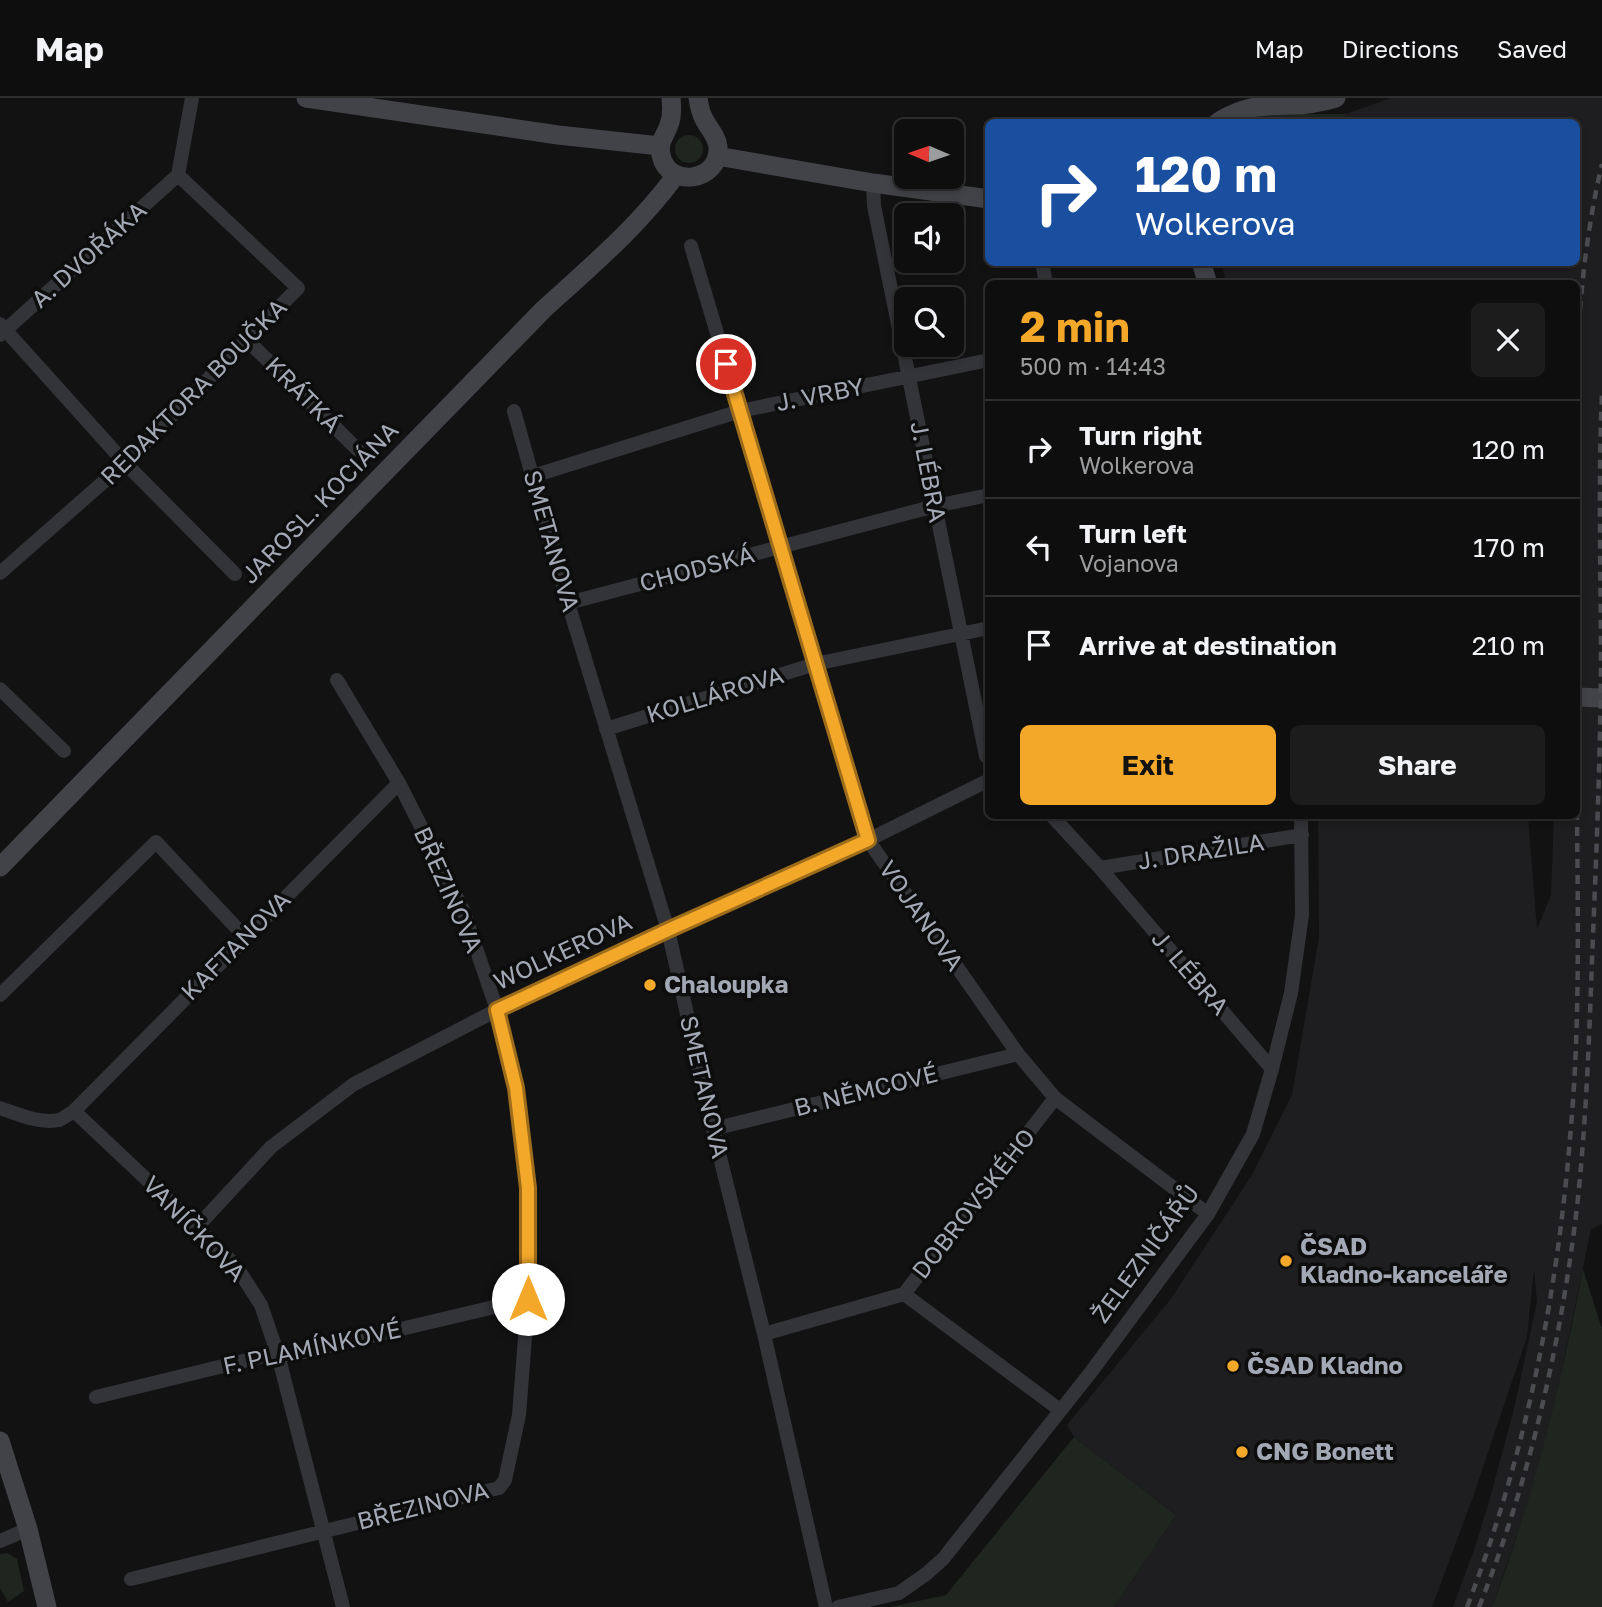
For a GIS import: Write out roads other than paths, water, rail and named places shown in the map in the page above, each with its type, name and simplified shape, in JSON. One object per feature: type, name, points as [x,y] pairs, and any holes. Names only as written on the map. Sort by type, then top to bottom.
[{"type":"street","points":[[178,175],[192,98]]},
{"type":"street","points":[[306,98],[558,135],[660,146]]},
{"type":"street","points":[[671,98],[670,122],[660,146],[663,163],[676,175],[693,178],[704,174],[717,156],[717,140],[704,119],[698,98]]},
{"type":"street","points":[[1223,119],[1239,110],[1265,105],[1315,103],[1336,98]]},
{"type":"street","points":[[717,156],[873,183],[985,198]]},
{"type":"street","name":"A. DVOŘÁKA","points":[[2,330],[178,175]]},
{"type":"street","name":"REDAKTORA BOUČKA","points":[[0,573],[125,463],[298,288],[178,175]]},
{"type":"street","name":"JAROSL. KOCIÁNA","points":[[0,867],[543,310],[611,248],[655,202],[676,175]]},
{"type":"street","name":"J. LÉBRA","points":[[873,183],[874,206],[985,751]]},
{"type":"street","name":"VOJANOVA","points":[[691,246],[868,840],[1018,1054],[1055,1098],[1208,1214]]},
{"type":"street","points":[[2,330],[125,463],[235,574]]},
{"type":"street","name":"KRÁTKÁ","points":[[247,341],[358,450]]},
{"type":"street","name":"J. VRBY","points":[[533,476],[740,411],[985,361]]},
{"type":"street","name":"SMETANOVA","points":[[514,411],[568,603],[668,930],[826,1607]]},
{"type":"street","name":"CHODSKÁ","points":[[568,603],[935,506],[985,496]]},
{"type":"street","name":"KOLLÁROVA","points":[[606,729],[815,664],[985,629]]},
{"type":"street","name":"BŘEZINOVA","points":[[131,1579],[499,1488],[505,1480],[519,1415],[528,1299],[528,1188],[516,1088],[497,1010],[463,910],[399,783],[337,680]]},
{"type":"street","points":[[0,689],[64,751]]},
{"type":"street","points":[[1580,697],[1602,698]]},
{"type":"street","name":"WOLKEROVA","points":[[197,1227],[271,1147],[354,1084],[497,1010],[868,840],[985,782]]},
{"type":"street","name":"KAFTANOVA","points":[[74,1111],[399,783]]},
{"type":"street","name":"J. LÉBRA","points":[[1055,819],[1272,1069]]},
{"type":"street","name":"ŽELEZNIČÁŘŮ","points":[[838,1607],[899,1592],[943,1559],[1091,1372],[1208,1214],[1253,1134],[1291,993],[1302,915],[1301,819]]},
{"type":"street","name":"J. DRAŽILA","points":[[1100,868],[1303,835]]},
{"type":"street","points":[[0,995],[156,842],[245,937]]},
{"type":"street","name":"B. NĚMCOVÉ","points":[[713,1129],[1018,1054]]},
{"type":"street","name":"DOBROVSKÉHO","points":[[764,1335],[904,1294],[1055,1098]]},
{"type":"street","points":[[0,1108],[17,1115],[47,1121],[60,1119],[74,1111]]},
{"type":"street","name":"VANÍČKOVA","points":[[74,1111],[236,1266],[261,1305],[278,1355],[342,1607]]},
{"type":"street","points":[[904,1294],[1060,1410]]},
{"type":"street","name":"F. PLAMÍNKOVÉ","points":[[96,1397],[264,1356],[291,1355],[528,1299]]},
{"type":"street","points":[[0,1441],[28,1529],[47,1607]]},
{"type":"street","points":[[0,1541],[28,1529]]},
{"type":"railway","points":[[1580,309],[1592,212],[1602,164]]},
{"type":"railway","points":[[1479,1607],[1514,1510],[1541,1410],[1562,1309],[1577,1207],[1587,1084],[1599,779],[1602,393]]},
{"type":"railway","points":[[1467,1607],[1488,1550],[1522,1435],[1557,1258],[1570,1138],[1575,1058],[1578,977],[1577,819]]},
{"type":"place","name":"Chaloupka","points":[[650,985]]},
{"type":"place","name":"ČSAD Kladno-kanceláře","points":[[1286,1261]]},
{"type":"place","name":"ČSAD Kladno","points":[[1233,1366]]},
{"type":"place","name":"CNG Bonett","points":[[1242,1452]]}]
